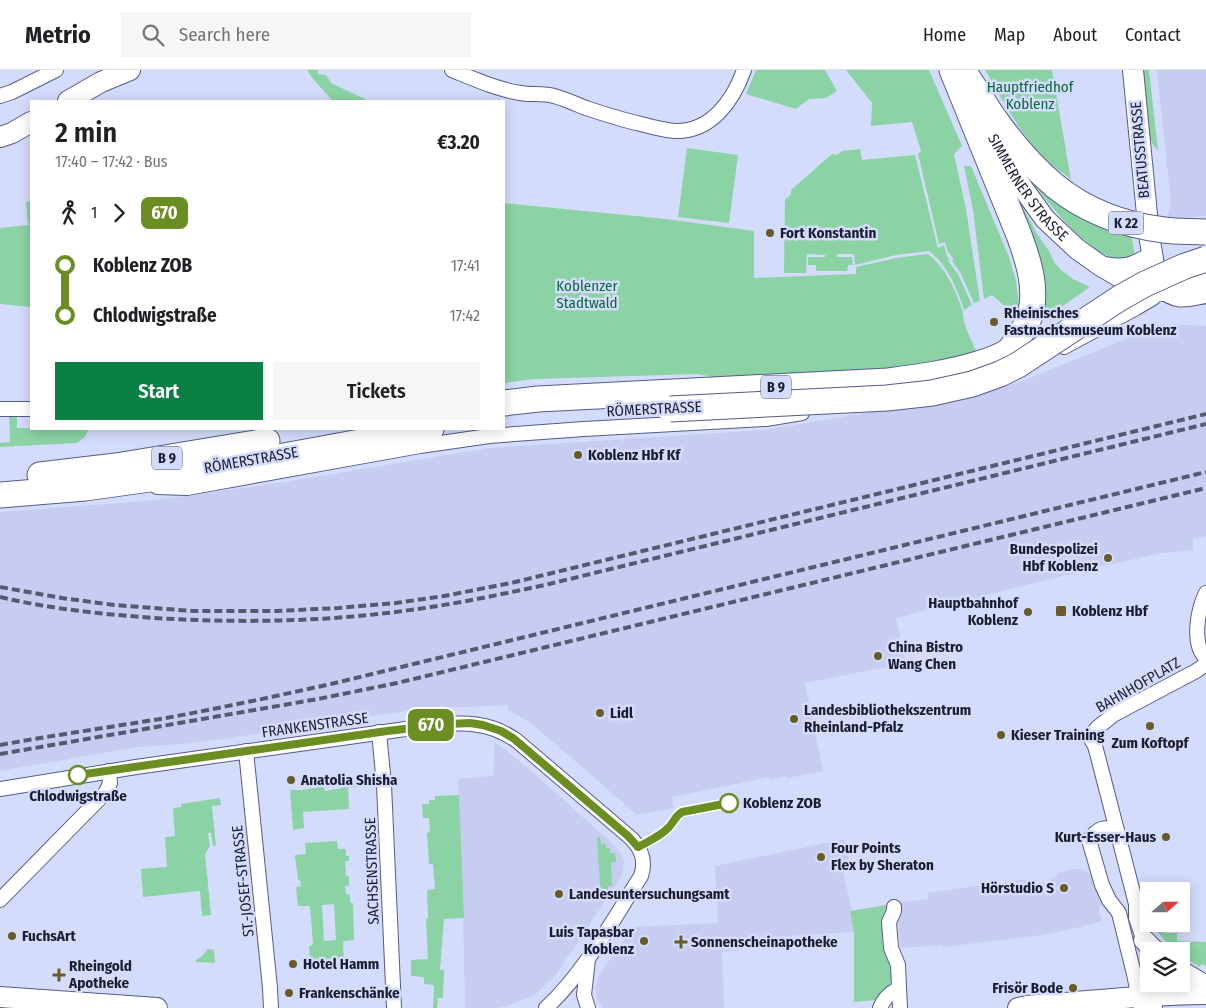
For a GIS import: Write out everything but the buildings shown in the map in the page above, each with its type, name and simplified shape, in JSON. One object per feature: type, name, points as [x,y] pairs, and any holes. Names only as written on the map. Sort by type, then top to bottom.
[{"type":"highway","points":[[953,70],[1019,235],[1031,272],[1033,298],[1028,322],[1009,351]]},
{"type":"highway","name":"K 22","points":[[964,70],[1002,129],[1027,160],[1063,193],[1093,210],[1120,222],[1164,230],[1206,232]]},
{"type":"highway","name":"B 9","points":[[505,420],[538,408],[888,381],[968,367],[991,360],[1009,351],[1108,286],[1135,271],[1185,248],[1206,242]]},
{"type":"highway","name":"B 9","points":[[505,403],[538,408],[886,398],[932,393],[972,384],[1018,365],[1120,298],[1178,268],[1204,278]]},
{"type":"highway","name":"B 9","points":[[1158,289],[1204,278]]},
{"type":"highway","name":"B 9","points":[[0,478],[44,475],[116,466],[328,430]]},
{"type":"highway","name":"B 9","points":[[0,494],[47,492],[129,482],[425,430]]},
{"type":"street","points":[[0,96],[56,70]]},
{"type":"street","points":[[452,70],[499,88],[521,93],[554,96],[622,120],[675,131],[701,126],[711,120],[732,96],[744,70]]},
{"type":"street","name":"SIMMERNER STRASSE","points":[[953,70],[1017,180],[1045,219],[1077,249],[1101,266],[1125,280],[1158,289]]},
{"type":"street","name":"BEATUSSTRASSE","points":[[1133,70],[1146,212],[1158,289]]},
{"type":"street","points":[[70,100],[124,71]]},
{"type":"street","points":[[0,137],[12,133],[30,123]]},
{"type":"street","name":"SIMMERNER STRASSE","points":[[1101,266],[1118,270],[1135,266],[1152,257]]},
{"type":"street","name":"RÖMERSTRASSE","points":[[129,482],[161,488],[187,488],[420,446],[489,436],[766,419],[931,391],[1017,369],[1076,341],[1136,308],[1152,298],[1158,289]]},
{"type":"street","points":[[0,409],[30,409]]},
{"type":"street","points":[[1206,593],[1199,615],[1198,633],[1199,647],[1206,658]]},
{"type":"street","name":"BAHNHOFPLATZ","points":[[1117,831],[1095,746],[1090,738],[1097,728],[1113,715],[1206,664]]},
{"type":"street","name":"FRANKENSTRASSE","points":[[109,771],[379,732],[455,723],[483,725],[501,731],[517,742],[632,839],[641,852],[644,864],[640,876],[588,958]]},
{"type":"street","name":"SACHSENSTRASSE","points":[[379,732],[385,804],[394,1008]]},
{"type":"street","name":"ST.-JOSEF-STRASSE","points":[[246,751],[270,988],[270,1008]]},
{"type":"street","points":[[0,789],[109,771],[110,783],[106,792],[0,900]]},
{"type":"street","points":[[1146,942],[1136,918],[1136,904],[1117,831],[1104,828],[1097,831],[1088,840],[1102,885],[1118,914],[1148,998]]},
{"type":"street","points":[[894,907],[889,922],[891,948],[898,965],[900,1008]]},
{"type":"street","points":[[546,1008],[564,990],[588,958]]},
{"type":"street","points":[[588,958],[584,995],[588,1008]]},
{"type":"street","points":[[1190,976],[1206,986]]},
{"type":"street","points":[[880,1008],[884,1000],[899,988]]},
{"type":"street","points":[[1018,1008],[1206,994]]},
{"type":"street","points":[[0,997],[157,1008]]},
{"type":"shaded area","points":[[1157,70],[1206,70],[1206,216],[1167,219],[1171,203]]},
{"type":"shaded area","points":[[1162,324],[1206,326],[1206,536],[1193,539],[1193,550],[1162,553],[1112,564],[896,618],[906,663],[805,683],[823,771],[770,780],[769,777],[672,797],[674,808],[637,815],[531,723],[508,710],[508,705],[420,709],[224,739],[138,747],[0,771],[0,512],[146,501],[260,486],[489,448],[765,430],[940,400],[1018,383]]},
{"type":"shaded area","points":[[495,743],[534,773],[616,847],[624,862],[623,871],[620,879],[557,973],[534,995],[497,1008],[465,1008],[458,779],[493,776]]},
{"type":"shaded area","points":[[845,839],[849,859],[841,861],[856,932],[738,939],[738,951],[722,952],[724,1008],[603,1008],[598,1001],[595,989],[598,978],[634,927],[718,923],[715,866]]},
{"type":"shaded area","points":[[1073,869],[1088,872],[1095,878],[1102,902],[1099,910],[1102,921],[1042,935],[943,947],[942,945],[900,948],[897,903],[928,899],[927,893],[1027,879],[1028,885],[1048,882],[1061,872]]},
{"type":"green space","points":[[307,70],[318,70],[318,74],[326,75],[331,83],[367,100],[332,100]]},
{"type":"green space","points":[[756,70],[825,70],[837,91],[826,98],[809,99],[796,109],[746,94]]},
{"type":"green space","points":[[846,70],[929,70],[962,146],[954,154],[966,209],[980,301],[974,303],[960,272],[952,261],[954,259],[948,252],[945,242],[939,244],[918,154],[921,151],[912,122],[871,126],[872,103]]},
{"type":"green space","name":"Hauptfriedhof Koblenz","points":[[985,70],[1052,70],[1071,180],[1050,163],[1030,142]]},
{"type":"green space","points":[[1141,70],[1149,70],[1158,151],[1149,135]]},
{"type":"green space","points":[[687,148],[738,155],[729,223],[678,217]]},
{"type":"green space","points":[[860,149],[862,160],[915,155],[938,248],[944,245],[948,261],[958,274],[972,305],[964,310],[947,270],[929,251],[896,255],[855,265],[854,254],[837,254],[837,257],[852,257],[853,265],[848,265],[847,271],[816,271],[816,265],[808,265],[808,257],[825,257],[825,255],[807,254],[806,273],[784,273],[785,199],[790,196],[791,190],[832,154],[836,155],[842,151]]},
{"type":"green space","points":[[964,166],[971,166],[1009,257],[1016,281],[1019,325],[1006,310],[1007,308],[992,295],[984,299],[973,210]]},
{"type":"green space","points":[[1026,174],[1131,232],[1135,257],[1124,263],[1094,248],[1069,226]]},
{"type":"green space","points":[[1008,179],[1054,262],[1073,279],[1090,287],[1040,322]]},
{"type":"green space","points":[[30,201],[30,307],[0,304],[0,228],[28,225],[26,202]]},
{"type":"green space","name":"Koblenzer Stadtwald","points":[[505,203],[666,219],[754,231],[754,278],[856,274],[856,267],[896,258],[928,254],[945,273],[958,297],[964,324],[977,353],[920,367],[722,379],[698,374],[534,379],[505,383]]},
{"type":"green space","points":[[9,415],[17,415],[17,428],[30,428],[30,430],[88,430],[87,434],[77,443],[0,447],[0,443],[10,442]]},
{"type":"green space","points":[[357,781],[358,787],[348,788],[349,809],[303,812],[304,828],[293,830],[290,790],[324,786],[325,791],[342,788],[342,783]]},
{"type":"green space","points":[[459,795],[464,918],[444,919],[440,970],[444,970],[443,998],[438,998],[437,1008],[433,1008],[434,985],[424,984],[424,977],[411,976],[411,960],[428,959],[427,890],[435,889],[433,864],[429,864],[427,833],[430,832],[429,818],[423,818],[422,804],[429,804],[429,800],[435,800],[435,796]]},
{"type":"green space","points":[[220,798],[221,805],[212,806],[216,846],[213,846],[211,833],[208,833],[210,846],[205,854],[211,915],[202,916],[200,891],[143,897],[141,869],[167,867],[165,837],[175,836],[173,808],[181,807],[181,804]]},
{"type":"green space","points":[[597,837],[600,837],[601,844],[605,843],[606,848],[610,848],[610,853],[615,853],[616,862],[611,862],[612,886],[608,886],[608,895],[604,896],[604,900],[601,900]]},
{"type":"green space","points":[[337,841],[338,849],[346,849],[346,856],[349,856],[349,861],[345,861],[346,876],[349,876],[349,886],[345,886],[346,894],[350,895],[350,903],[353,903],[354,940],[343,941],[344,965],[310,961],[309,946],[313,944],[310,906],[298,906],[296,887],[301,886],[300,880],[298,880],[295,855],[306,854],[305,843]],"holes":[[[334,904],[336,940],[324,941],[322,905]]]},
{"type":"green space","points":[[887,905],[891,982],[878,1000],[854,1002],[854,933],[850,911]]},
{"type":"green space","points":[[1158,932],[1177,933],[1177,941],[1206,942],[1206,966],[1201,964],[1200,967],[1190,961],[1190,942],[1167,942]]},
{"type":"green space","points":[[208,949],[214,950],[215,963],[196,962],[196,960]]},
{"type":"railway","points":[[0,587],[114,605],[193,611],[277,611],[396,603],[511,583],[1206,414]]},
{"type":"railway","points":[[0,597],[38,605],[96,613],[216,621],[310,619],[372,615],[421,609],[545,585],[1206,424]]},
{"type":"railway","points":[[0,745],[166,718],[331,684],[1206,472]]},
{"type":"railway","points":[[0,754],[318,699],[397,683],[1206,488]]},
{"type":"bus line","name":"670","points":[[78,775],[387,731],[470,723],[501,731],[513,738],[628,836],[638,847],[658,836],[682,812],[729,803]]},
{"type":"place","name":"Fort Konstantin","points":[[770,233]]},
{"type":"place","name":"Rheinisches Fastnachtsmuseum Koblenz","points":[[994,322]]},
{"type":"place","name":"Koblenz Hbf Kf","points":[[578,455]]},
{"type":"place","name":"Bundespolizei Hbf Koblenz","points":[[1108,558]]},
{"type":"place","name":"Koblenz Hbf","points":[[1061,611]]},
{"type":"place","name":"Hauptbahnhof Koblenz","points":[[1028,612]]},
{"type":"place","name":"China Bistro Wang Chen","points":[[878,656]]},
{"type":"place","name":"Lidl","points":[[600,713]]},
{"type":"place","name":"Landesbibliothekszentrum Rheinland-Pfalz","points":[[794,719]]},
{"type":"place","name":"Zum Koftopf","points":[[1150,726]]},
{"type":"place","name":"Kieser Training","points":[[1001,735]]},
{"type":"place","name":"Chlodwigstraße","points":[[78,775]]},
{"type":"place","name":"Anatolia Shisha","points":[[291,780]]},
{"type":"place","name":"Koblenz ZOB","points":[[729,803]]},
{"type":"place","name":"Kurt-Esser-Haus","points":[[1166,837]]},
{"type":"place","name":"Four Points Flex by Sheraton","points":[[821,857]]},
{"type":"place","name":"Hörstudio S","points":[[1064,888]]},
{"type":"place","name":"Landesuntersuchungsamt","points":[[559,894]]},
{"type":"place","name":"FuchsArt","points":[[12,936]]},
{"type":"place","name":"Luis Tapasbar Koblenz","points":[[644,941]]},
{"type":"place","name":"Sonnenscheinapotheke","points":[[681,942]]},
{"type":"place","name":"Hotel Hamm","points":[[293,964]]},
{"type":"place","name":"Rheingold Apotheke","points":[[59,975]]},
{"type":"place","name":"Frisör Bode","points":[[1073,988]]},
{"type":"place","name":"Frankenschänke","points":[[289,993]]}]
